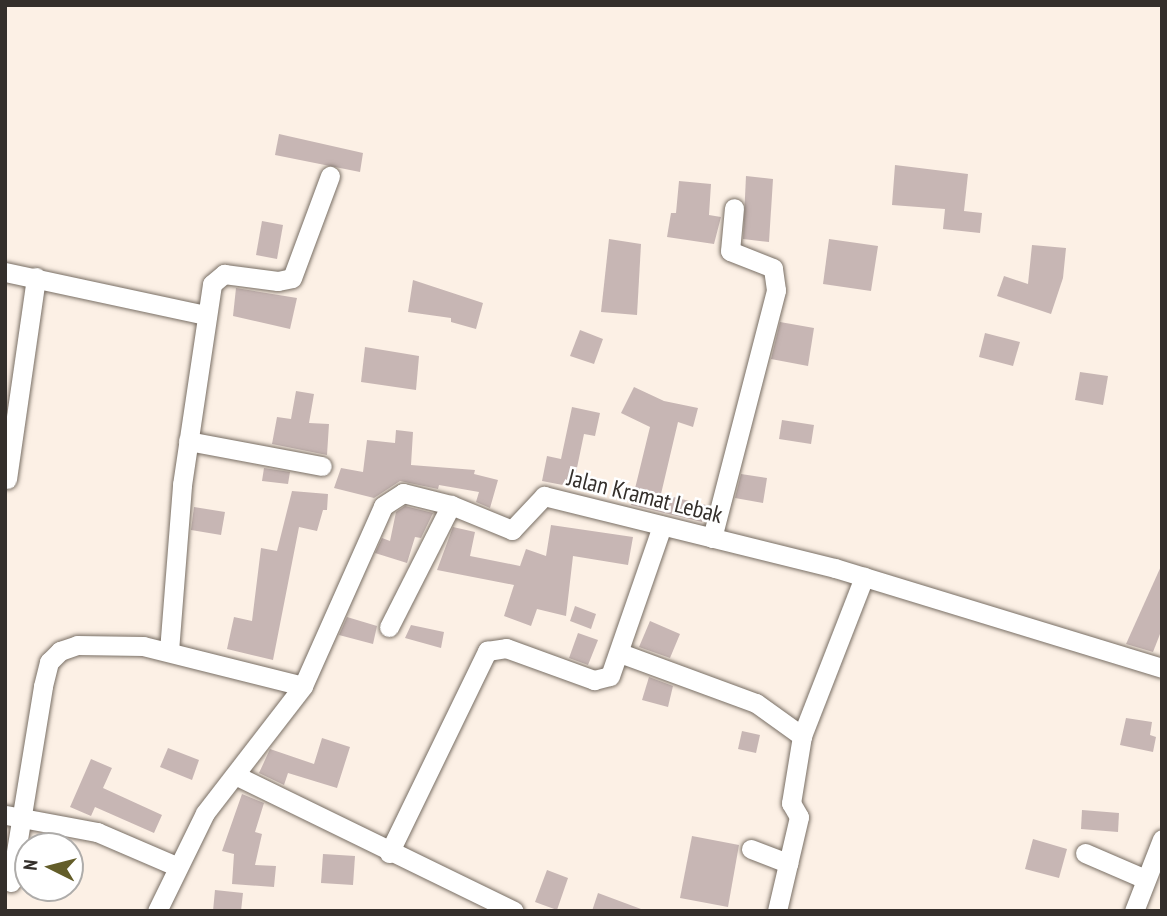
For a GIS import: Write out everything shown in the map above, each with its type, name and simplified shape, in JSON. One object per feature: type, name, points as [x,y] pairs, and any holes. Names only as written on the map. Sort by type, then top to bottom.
[{"type":"street","points":[[169,651],[188,441],[205,315],[212,284],[225,274],[278,281],[292,278],[330,176]]},
{"type":"street","points":[[712,538],[776,289],[773,268],[730,251],[734,208]]},
{"type":"street","points":[[5,272],[205,315]]},
{"type":"street","points":[[7,479],[36,277]]},
{"type":"street","points":[[188,441],[322,466]]},
{"type":"street","name":"Jalan Kramat Lebak","points":[[157,911],[176,866],[205,813],[303,686],[383,506],[403,493],[451,505],[512,530],[540,496],[864,577],[1162,668]]},
{"type":"street","points":[[389,627],[451,505]]},
{"type":"street","points":[[389,853],[487,651],[506,648],[594,680],[610,676],[663,526]]},
{"type":"street","points":[[777,911],[799,817],[791,803],[802,736],[864,577]]},
{"type":"street","points":[[11,882],[12,816],[43,686],[55,655],[76,645],[143,646],[303,686]]},
{"type":"street","points":[[620,653],[756,703],[802,736]]},
{"type":"street","points":[[235,775],[389,853],[514,911]]},
{"type":"street","points":[[12,816],[97,832],[176,866]]},
{"type":"street","points":[[1134,911],[1162,839]]},
{"type":"street","points":[[751,849],[788,863]]},
{"type":"street","points":[[1085,853],[1152,869]]},
{"type":"building","points":[[279,134],[363,153],[360,172],[275,155]]},
{"type":"building","points":[[895,165],[968,174],[964,211],[982,213],[980,233],[943,229],[945,209],[892,205]]},
{"type":"building","points":[[746,176],[773,179],[769,242],[743,239]]},
{"type":"building","points":[[679,181],[711,184],[709,215],[721,217],[714,244],[667,237],[671,213],[676,213]]},
{"type":"building","points":[[262,221],[283,225],[277,259],[256,255]]},
{"type":"building","points":[[609,239],[641,244],[637,315],[601,312]]},
{"type":"building","points":[[829,239],[878,246],[871,291],[823,284]]},
{"type":"building","points":[[1032,245],[1066,248],[1063,278],[1051,314],[997,296],[1004,276],[1028,284]]},
{"type":"building","points":[[413,280],[483,303],[476,329],[451,322],[451,318],[408,312]]},
{"type":"building","points":[[236,288],[297,298],[290,329],[233,316]]},
{"type":"building","points":[[780,322],[814,328],[808,366],[771,359]]},
{"type":"building","points":[[580,330],[603,339],[594,364],[570,356]]},
{"type":"building","points":[[985,333],[1020,342],[1013,366],[979,357]]},
{"type":"building","points":[[365,347],[419,356],[416,390],[361,382]]},
{"type":"building","points":[[1080,372],[1108,376],[1103,405],[1075,400]]},
{"type":"building","points":[[634,387],[664,401],[698,408],[693,427],[678,422],[661,494],[706,505],[702,522],[631,505],[650,427],[621,413]]},
{"type":"building","points":[[296,391],[314,394],[309,423],[329,424],[327,455],[272,444],[277,417],[291,419]]},
{"type":"building","points":[[572,407],[600,413],[595,436],[584,434],[573,487],[542,481],[547,456],[561,459]]},
{"type":"building","points":[[782,420],[814,425],[811,444],[779,439]]},
{"type":"building","points":[[396,430],[413,432],[411,465],[475,470],[474,474],[498,480],[490,508],[476,502],[479,492],[439,485],[438,489],[400,481],[374,498],[334,488],[341,468],[363,472],[367,440],[395,443]]},
{"type":"building","points":[[264,468],[290,472],[288,484],[262,481]]},
{"type":"building","points":[[741,474],[767,478],[763,503],[735,498]]},
{"type":"building","points":[[292,491],[328,494],[327,510],[323,510],[317,531],[299,527],[273,660],[227,649],[234,617],[252,621],[261,548],[277,551]]},
{"type":"building","points":[[405,506],[433,513],[421,538],[415,537],[407,563],[375,553],[382,538],[390,541],[396,512]]},
{"type":"building","points":[[194,507],[225,512],[221,535],[191,530]]},
{"type":"building","points":[[551,525],[633,537],[628,565],[573,556],[566,616],[537,609],[531,626],[504,616],[514,585],[437,570],[453,527],[475,532],[470,556],[520,566],[526,549],[546,556]]},
{"type":"building","points":[[1162,564],[1162,629],[1153,652],[1126,644]]},
{"type":"building","points":[[575,606],[596,614],[591,629],[570,621]]},
{"type":"building","points":[[347,617],[377,626],[373,644],[339,635]]},
{"type":"building","points":[[650,621],[680,634],[670,658],[639,647]]},
{"type":"building","points":[[411,625],[444,632],[441,648],[405,638]]},
{"type":"building","points":[[578,633],[598,640],[588,665],[569,658]]},
{"type":"building","points":[[649,677],[673,686],[668,707],[642,700]]},
{"type":"building","points":[[1126,718],[1152,722],[1150,735],[1156,737],[1153,752],[1120,745]]},
{"type":"building","points":[[742,731],[760,735],[756,753],[738,749]]},
{"type":"building","points":[[322,738],[350,747],[337,788],[288,773],[284,785],[259,773],[270,749],[314,764]]},
{"type":"building","points":[[168,748],[199,760],[192,780],[160,767]]},
{"type":"building","points":[[91,759],[112,768],[103,788],[162,815],[154,833],[95,807],[91,816],[70,807]]},
{"type":"building","points":[[242,794],[264,803],[255,832],[262,834],[255,865],[276,866],[274,887],[232,884],[234,854],[222,851]]},
{"type":"building","points":[[1082,810],[1119,813],[1118,832],[1081,829]]},
{"type":"building","points":[[692,836],[739,845],[728,907],[680,898]]},
{"type":"building","points":[[1033,839],[1067,849],[1059,878],[1025,869]]},
{"type":"building","points":[[323,854],[355,856],[353,885],[321,883]]},
{"type":"building","points":[[547,870],[568,878],[557,910],[535,902]]},
{"type":"building","points":[[215,890],[243,893],[241,911],[213,911]]},
{"type":"building","points":[[598,893],[641,909],[641,911],[592,911]]}]
